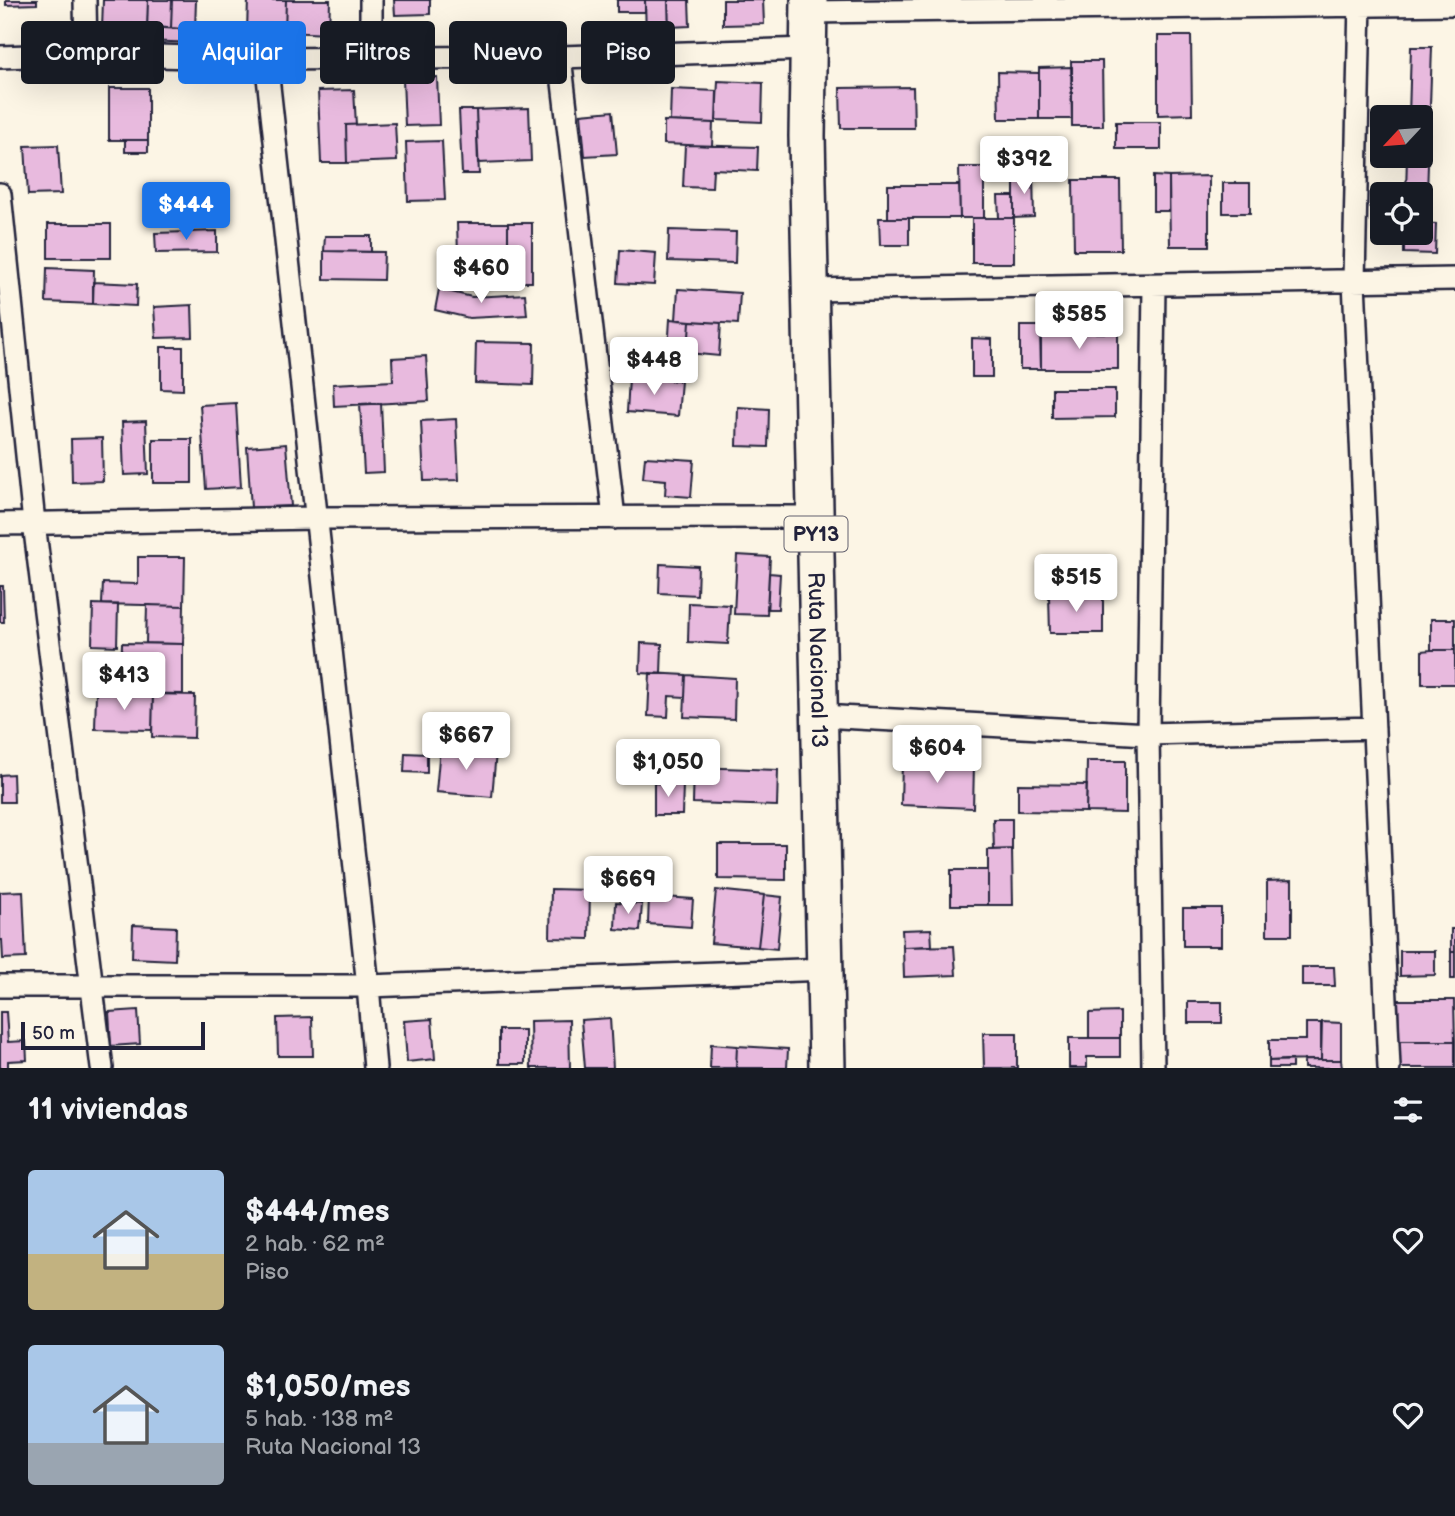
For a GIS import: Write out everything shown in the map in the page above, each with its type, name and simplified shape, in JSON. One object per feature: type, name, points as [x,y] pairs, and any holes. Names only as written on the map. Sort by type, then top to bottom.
[{"type":"highway","name":"Ruta Nacional 13","points":[[809,6],[807,136],[827,969],[827,1068]]},
{"type":"street","points":[[85,0],[85,21]]},
{"type":"street","points":[[371,0],[371,21]]},
{"type":"street","points":[[1360,3],[1354,281],[1389,1068]]},
{"type":"street","points":[[809,6],[1455,4]]},
{"type":"street","points":[[567,57],[808,49]]},
{"type":"street","points":[[0,57],[21,56]]},
{"type":"street","points":[[269,84],[368,986],[374,1068]]},
{"type":"street","points":[[563,84],[614,518]]},
{"type":"street","points":[[0,194],[34,523],[102,1068]]},
{"type":"street","points":[[811,290],[1455,279]]},
{"type":"street","points":[[1153,1068],[1148,734],[1154,285]]},
{"type":"street","points":[[0,524],[316,518],[816,517]]},
{"type":"street","points":[[821,716],[1148,734],[1374,728]]},
{"type":"street","points":[[0,986],[368,986],[827,969]]},
{"type":"building","points":[[6,0],[37,0],[37,4],[6,5]]},
{"type":"building","points":[[103,0],[148,0],[147,21],[102,21]]},
{"type":"building","points":[[148,0],[172,0],[171,28],[164,28],[164,21],[147,21]]},
{"type":"building","points":[[172,0],[196,0],[195,21],[178,21],[178,29],[171,28]]},
{"type":"building","points":[[248,0],[286,0],[285,21],[247,21]]},
{"type":"building","points":[[286,0],[330,0],[329,21],[320,21],[320,34],[306,33],[306,21],[285,21]]},
{"type":"building","points":[[394,0],[430,0],[430,14],[395,15]]},
{"type":"building","points":[[617,0],[645,0],[645,12],[617,12]]},
{"type":"building","points":[[645,0],[668,0],[669,21],[646,21]]},
{"type":"building","points":[[668,0],[689,0],[690,26],[675,27],[675,21],[669,21]]},
{"type":"building","points":[[723,0],[763,0],[764,24],[723,25]]},
{"type":"building","points":[[164,28],[178,29],[178,42],[164,42]]},
{"type":"building","points":[[1158,36],[1191,36],[1192,114],[1158,115]]},
{"type":"building","points":[[1411,47],[1432,47],[1430,105],[1409,105]]},
{"type":"building","points":[[1071,61],[1102,61],[1103,126],[1072,126]]},
{"type":"building","points":[[1072,67],[1072,119],[1039,119],[1039,68]]},
{"type":"building","points":[[998,72],[1039,73],[1039,119],[999,119]]},
{"type":"building","points":[[435,77],[439,125],[405,126],[403,84],[435,84]]},
{"type":"building","points":[[718,81],[763,83],[762,122],[716,120]]},
{"type":"building","points":[[913,87],[914,128],[841,128],[840,88]]},
{"type":"building","points":[[109,88],[148,88],[148,140],[109,140]]},
{"type":"building","points":[[671,89],[717,91],[716,123],[670,121]]},
{"type":"building","points":[[354,90],[356,125],[346,125],[347,163],[321,163],[318,91]]},
{"type":"building","points":[[529,108],[531,161],[478,163],[476,110]]},
{"type":"building","points":[[459,110],[476,110],[479,174],[462,174]]},
{"type":"building","points":[[613,111],[617,154],[585,156],[581,114]]},
{"type":"building","points":[[664,121],[713,123],[712,146],[664,144]]},
{"type":"building","points":[[1116,122],[1161,122],[1161,149],[1116,149]]},
{"type":"building","points":[[395,123],[397,161],[347,163],[346,125]]},
{"type":"building","points":[[125,140],[148,140],[148,152],[125,152]]},
{"type":"building","points":[[442,141],[445,200],[408,201],[406,142]]},
{"type":"building","points":[[58,145],[61,194],[28,195],[25,146]]},
{"type":"building","points":[[685,145],[758,147],[757,171],[713,169],[712,188],[683,187]]},
{"type":"building","points":[[959,167],[984,167],[984,218],[960,218]]},
{"type":"building","points":[[1407,168],[1428,168],[1427,182],[1406,182]]},
{"type":"building","points":[[1014,174],[1033,174],[1034,217],[1014,218]]},
{"type":"building","points":[[1153,176],[1169,177],[1169,211],[1153,211]]},
{"type":"building","points":[[1209,176],[1209,246],[1170,246],[1169,177]]},
{"type":"building","points":[[1073,180],[1120,180],[1121,250],[1074,250]]},
{"type":"building","points":[[1223,183],[1250,183],[1250,213],[1223,213]]},
{"type":"building","points":[[888,185],[959,185],[960,218],[888,218]]},
{"type":"building","points":[[998,196],[1014,196],[1014,218],[999,218]]},
{"type":"building","points":[[879,218],[909,218],[909,245],[880,245]]},
{"type":"building","points":[[972,218],[1014,218],[1014,263],[972,263]]},
{"type":"building","points":[[457,223],[508,223],[508,254],[458,254]]},
{"type":"building","points":[[508,223],[532,223],[532,282],[508,282]]},
{"type":"building","points":[[48,224],[111,224],[111,258],[48,258]]},
{"type":"building","points":[[1433,224],[1436,224],[1435,254],[1404,253],[1404,245],[1433,245]]},
{"type":"building","points":[[669,230],[736,232],[735,263],[668,261]]},
{"type":"building","points":[[217,231],[217,252],[156,253],[155,233]]},
{"type":"building","points":[[325,236],[371,236],[371,252],[324,251]]},
{"type":"building","points":[[620,250],[656,253],[654,285],[618,283]]},
{"type":"building","points":[[324,251],[384,252],[383,280],[324,279]]},
{"type":"building","points":[[47,268],[94,270],[93,304],[46,302]]},
{"type":"building","points":[[93,282],[137,284],[136,306],[93,304]]},
{"type":"building","points":[[439,289],[472,297],[525,294],[527,315],[469,318],[435,310]]},
{"type":"building","points":[[678,289],[740,293],[738,324],[676,320]]},
{"type":"building","points":[[192,305],[193,337],[156,338],[154,307]]},
{"type":"building","points":[[670,319],[690,321],[688,353],[668,351]]},
{"type":"building","points":[[690,321],[721,323],[719,356],[688,353]]},
{"type":"building","points":[[1020,326],[1041,326],[1041,369],[1020,369]]},
{"type":"building","points":[[1040,332],[1118,333],[1118,369],[1041,369]]},
{"type":"building","points":[[972,338],[992,339],[992,377],[972,377]]},
{"type":"building","points":[[476,342],[534,343],[533,385],[475,383]]},
{"type":"building","points":[[161,347],[183,347],[183,390],[161,389]]},
{"type":"building","points":[[669,351],[688,353],[687,371],[668,370]]},
{"type":"building","points":[[426,356],[429,401],[334,406],[333,384],[393,381],[392,358]]},
{"type":"building","points":[[629,378],[681,381],[678,416],[627,412]]},
{"type":"building","points":[[1052,389],[1115,389],[1115,417],[1052,418]]},
{"type":"building","points":[[236,403],[241,487],[206,489],[200,405]]},
{"type":"building","points":[[381,403],[384,472],[364,473],[360,404]]},
{"type":"building","points":[[738,407],[769,409],[768,447],[737,446]]},
{"type":"building","points":[[456,419],[459,480],[424,481],[421,421]]},
{"type":"building","points":[[146,421],[148,474],[124,475],[122,422]]},
{"type":"building","points":[[102,438],[103,481],[72,482],[71,439]]},
{"type":"building","points":[[153,439],[192,439],[192,483],[153,483]]},
{"type":"building","points":[[286,444],[291,506],[251,508],[247,447]]},
{"type":"building","points":[[645,457],[694,460],[691,497],[665,495],[666,480],[643,478]]},
{"type":"building","points":[[737,555],[770,557],[767,615],[734,614]]},
{"type":"building","points":[[138,557],[185,557],[184,606],[102,604],[103,583],[138,584]]},
{"type":"building","points":[[660,564],[698,566],[697,595],[659,593]]},
{"type":"building","points":[[769,573],[780,574],[778,609],[767,609]]},
{"type":"building","points":[[0,586],[3,586],[4,622],[0,622]]},
{"type":"building","points":[[1049,596],[1103,596],[1103,633],[1050,633]]},
{"type":"building","points":[[689,603],[730,605],[728,644],[688,642]]},
{"type":"building","points":[[93,604],[118,605],[117,646],[92,645]]},
{"type":"building","points":[[147,605],[184,606],[183,644],[146,643]]},
{"type":"building","points":[[1431,619],[1455,619],[1455,650],[1431,650]]},
{"type":"building","points":[[122,643],[183,644],[183,694],[121,693]]},
{"type":"building","points":[[641,643],[662,644],[661,674],[640,673]]},
{"type":"building","points":[[1455,650],[1455,684],[1422,684],[1422,651]]},
{"type":"building","points":[[650,673],[686,675],[685,697],[669,696],[668,717],[648,716]]},
{"type":"building","points":[[686,675],[735,678],[734,719],[684,717]]},
{"type":"building","points":[[96,693],[153,694],[152,730],[95,729]]},
{"type":"building","points":[[153,694],[195,695],[194,738],[152,737]]},
{"type":"building","points":[[440,747],[496,752],[492,797],[436,792]]},
{"type":"building","points":[[405,753],[427,754],[427,773],[404,772]]},
{"type":"building","points":[[902,761],[974,764],[973,808],[901,805]]},
{"type":"building","points":[[1087,761],[1125,761],[1125,813],[1086,812]]},
{"type":"building","points":[[694,767],[778,770],[777,806],[693,803]]},
{"type":"building","points":[[13,774],[14,802],[0,802],[0,775]]},
{"type":"building","points":[[654,783],[683,784],[682,815],[654,815]]},
{"type":"building","points":[[1018,784],[1087,785],[1086,812],[1018,811]]},
{"type":"building","points":[[993,819],[1012,819],[1012,849],[994,850]]},
{"type":"building","points":[[718,844],[786,844],[786,880],[718,879]]},
{"type":"building","points":[[1012,849],[1013,905],[988,905],[988,850]]},
{"type":"building","points":[[951,870],[988,870],[988,905],[951,905]]},
{"type":"building","points":[[1292,880],[1292,935],[1267,935],[1267,881]]},
{"type":"building","points":[[551,889],[590,890],[589,939],[550,938]]},
{"type":"building","points":[[716,890],[764,895],[758,947],[711,943]]},
{"type":"building","points":[[23,891],[26,958],[3,959],[0,940],[0,892]]},
{"type":"building","points":[[764,895],[782,897],[777,949],[758,947]]},
{"type":"building","points":[[649,896],[693,899],[691,927],[648,924]]},
{"type":"building","points":[[616,902],[642,904],[640,931],[615,929]]},
{"type":"building","points":[[1183,908],[1221,908],[1221,946],[1183,946]]},
{"type":"building","points":[[133,925],[176,927],[175,960],[132,958]]},
{"type":"building","points":[[931,929],[932,946],[903,947],[902,930]]},
{"type":"building","points":[[1451,929],[1455,929],[1455,952],[1451,952]]},
{"type":"building","points":[[954,946],[956,975],[904,977],[903,947]]},
{"type":"building","points":[[1400,951],[1435,951],[1435,975],[1400,976]]},
{"type":"building","points":[[1451,952],[1455,952],[1455,979],[1451,979]]},
{"type":"building","points":[[1302,967],[1334,967],[1335,986],[1302,986]]},
{"type":"building","points":[[1398,1000],[1454,1000],[1455,1041],[1399,1041]]},
{"type":"building","points":[[1188,1002],[1222,1002],[1222,1023],[1188,1023]]},
{"type":"building","points":[[138,1010],[140,1044],[111,1046],[109,1012]]},
{"type":"building","points":[[0,1012],[6,1012],[8,1042],[26,1041],[27,1060],[8,1061],[8,1068],[0,1068]]},
{"type":"building","points":[[1120,1012],[1120,1038],[1089,1038],[1089,1013]]},
{"type":"building","points":[[312,1017],[313,1056],[278,1056],[277,1018]]},
{"type":"building","points":[[610,1018],[613,1068],[585,1068],[581,1020]]},
{"type":"building","points":[[432,1019],[435,1059],[407,1062],[404,1021]]},
{"type":"building","points":[[569,1020],[570,1068],[531,1068],[530,1021]]},
{"type":"building","points":[[1322,1022],[1341,1023],[1341,1060],[1321,1060]]},
{"type":"building","points":[[1306,1023],[1321,1023],[1321,1060],[1269,1061],[1269,1040],[1306,1040]]},
{"type":"building","points":[[499,1030],[525,1030],[525,1064],[499,1064]]},
{"type":"building","points":[[983,1033],[1017,1033],[1017,1068],[984,1068]]},
{"type":"building","points":[[1069,1038],[1120,1038],[1120,1057],[1087,1057],[1087,1068],[1069,1068]]},
{"type":"building","points":[[1399,1041],[1455,1041],[1455,1068],[1399,1068]]},
{"type":"building","points":[[711,1044],[737,1046],[736,1068],[710,1068]]},
{"type":"building","points":[[737,1046],[788,1049],[787,1068],[736,1068]]},
{"type":"building","points":[[1292,1060],[1292,1068],[1269,1068],[1269,1061]]},
{"type":"building","points":[[1304,1060],[1341,1060],[1342,1068],[1304,1068]]}]
